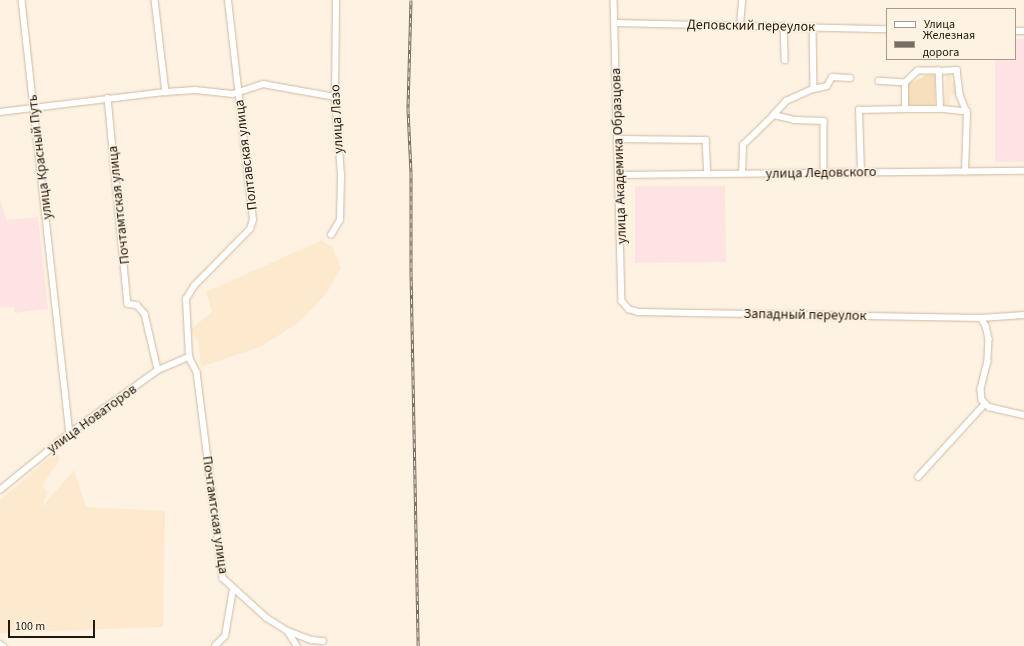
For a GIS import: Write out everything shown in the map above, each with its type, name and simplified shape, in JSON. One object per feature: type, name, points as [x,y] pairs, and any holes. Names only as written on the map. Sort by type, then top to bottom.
[{"type":"street","name":"улица Красный Путь","points":[[22,0],[70,433]]},
{"type":"street","points":[[155,0],[166,92]]},
{"type":"street","name":"Полтавская улица","points":[[189,357],[186,299],[194,286],[250,229],[254,220],[228,0]]},
{"type":"street","name":"улица Лазо","points":[[331,235],[340,220],[341,175],[335,97],[336,0]]},
{"type":"street","name":"улица Академика Образцова","points":[[614,0],[622,301],[629,309]]},
{"type":"street","points":[[740,24],[742,0]]},
{"type":"street","name":"Деповский переулок","points":[[615,24],[740,24],[886,29]]},
{"type":"street","points":[[784,26],[785,60]]},
{"type":"street","points":[[814,27],[814,90]]},
{"type":"street","points":[[879,81],[905,82],[918,71],[957,70],[960,95],[967,112],[964,172]]},
{"type":"street","points":[[939,71],[940,109]]},
{"type":"street","points":[[742,174],[743,145],[792,98],[827,86],[832,77],[850,78]]},
{"type":"street","points":[[905,82],[905,108]]},
{"type":"street","points":[[0,112],[166,92],[195,90],[218,94],[239,92],[270,84],[335,97]]},
{"type":"street","name":"Почтамтская улица","points":[[108,98],[128,304],[137,305],[145,314],[158,370]]},
{"type":"street","points":[[861,173],[859,110],[905,108],[940,109],[967,112]]},
{"type":"street","points":[[774,114],[795,120],[824,120],[824,173]]},
{"type":"street","points":[[618,139],[706,140],[708,174]]},
{"type":"street","name":"улица Ледовского","points":[[619,175],[1024,171]]},
{"type":"street","name":"Западный переулок","points":[[629,309],[638,312],[981,318],[1024,315]]},
{"type":"street","points":[[981,318],[986,326],[989,339],[988,361],[981,389],[982,400],[988,407],[1024,415]]},
{"type":"street","name":"Почтамтская улица","points":[[189,357],[197,372],[222,578],[267,618],[288,631],[311,640],[323,641]]},
{"type":"street","name":"улица Новаторов","points":[[0,490],[70,433],[158,370],[189,357]]},
{"type":"street","points":[[918,477],[985,404]]},
{"type":"street","points":[[215,646],[223,644],[233,589]]},
{"type":"street","points":[[288,631],[297,646]]},
{"type":"shaded area","points":[[1016,39],[1024,39],[1024,162],[995,162],[995,60],[1016,60]]},
{"type":"shaded area","points":[[946,74],[951,74],[952,82],[957,83],[957,95],[951,95],[949,105],[944,104]]},
{"type":"shaded area","points":[[926,75],[935,75],[935,105],[908,105],[907,85]]},
{"type":"shaded area","points":[[635,186],[725,186],[726,262],[635,263]]},
{"type":"shaded area","points":[[0,200],[7,220],[38,217],[48,309],[15,313],[14,307],[0,308]]},
{"type":"shaded area","points":[[322,240],[326,244],[332,246],[341,268],[326,294],[298,323],[260,347],[201,367],[198,341],[190,330],[212,312],[206,292]]},
{"type":"shaded area","points":[[56,452],[60,459],[42,486],[48,493],[41,508],[74,470],[86,507],[165,511],[163,627],[0,633],[0,500]]},
{"type":"railway","points":[[411,0],[408,109],[411,173],[411,272],[418,646]]}]
